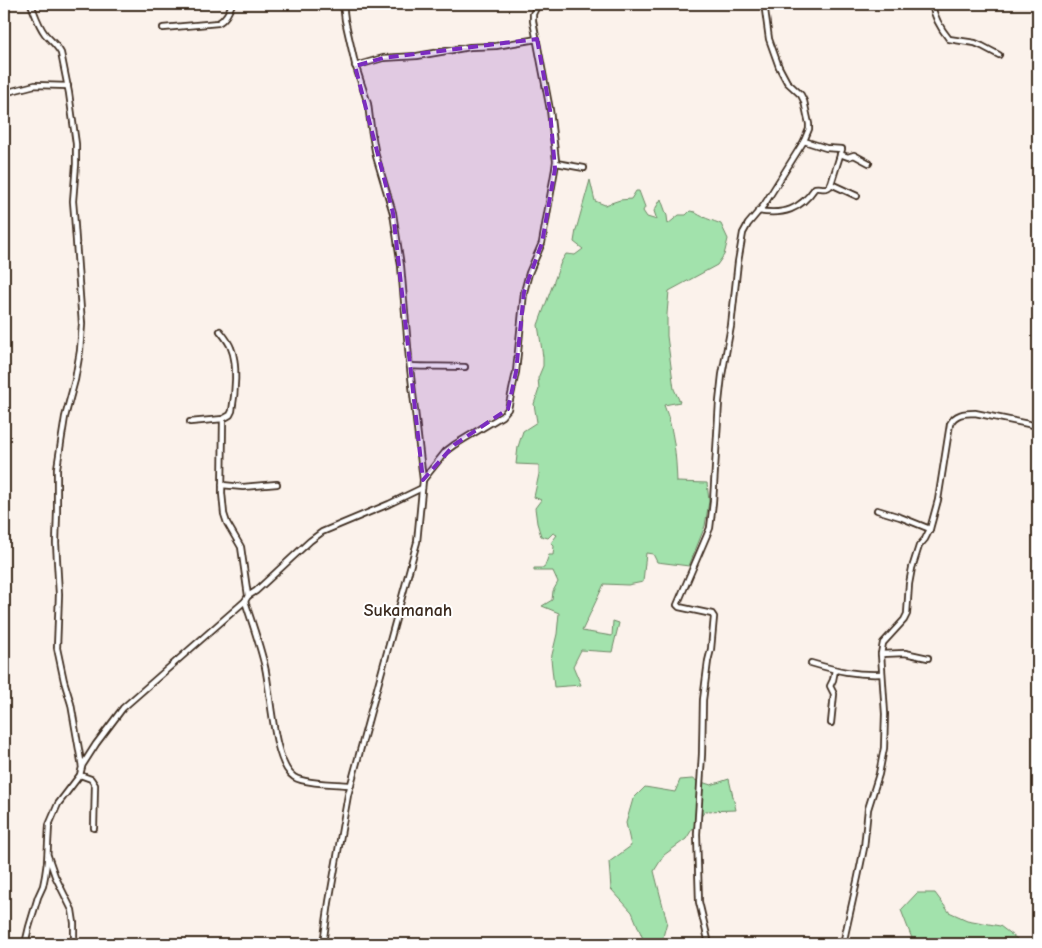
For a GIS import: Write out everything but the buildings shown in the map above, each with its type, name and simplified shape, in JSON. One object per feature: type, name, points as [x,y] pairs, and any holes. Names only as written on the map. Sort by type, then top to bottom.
[{"type":"street","points":[[31,4],[40,26],[61,53],[68,86],[76,144],[73,207],[82,324],[75,380],[65,417],[57,468],[58,512],[56,543],[59,594],[57,648],[82,767]]},
{"type":"street","points":[[164,28],[221,22],[232,4]]},
{"type":"street","points":[[323,944],[351,785],[417,542],[423,480],[401,266],[392,213],[370,128],[368,104],[355,66],[343,4]]},
{"type":"street","points":[[423,480],[454,444],[502,416],[508,409],[516,372],[524,292],[529,272],[542,242],[556,163],[550,110],[533,14],[537,4],[532,4]]},
{"type":"street","points":[[709,944],[699,902],[697,834],[703,700],[714,617],[712,614],[677,605],[710,528],[722,375],[731,326],[743,233],[764,205],[804,142],[809,124],[804,101],[801,95],[787,82],[779,67],[769,39],[765,10],[769,4]]},
{"type":"street","points":[[932,4],[938,22],[949,39],[974,43],[999,55]]},
{"type":"street","points":[[355,66],[383,58],[417,56],[470,47],[496,46],[537,38]]},
{"type":"street","points":[[4,93],[36,85],[68,86]]},
{"type":"street","points":[[758,211],[770,213],[790,210],[807,199],[815,188],[829,188],[842,150],[841,148],[826,148],[804,142]]},
{"type":"street","points":[[840,154],[848,157],[854,155],[869,163]]},
{"type":"street","points":[[556,163],[584,168]]},
{"type":"street","points":[[831,184],[857,196]]},
{"type":"street","points":[[190,422],[223,420],[232,411],[234,358],[232,350],[220,331]]},
{"type":"street","points":[[410,366],[465,368]]},
{"type":"street","points":[[843,944],[864,848],[868,805],[882,760],[886,726],[881,654],[882,642],[906,617],[912,568],[919,546],[930,529],[935,513],[950,424],[958,415],[976,413],[1038,426]]},
{"type":"street","points":[[223,420],[222,485],[224,514],[242,551],[246,599],[266,668],[277,744],[289,773],[295,778],[326,784],[351,785]]},
{"type":"street","points":[[222,485],[243,487],[277,484]]},
{"type":"street","points":[[25,944],[43,886],[47,862],[49,825],[58,804],[80,775],[82,767],[96,744],[123,708],[322,532],[422,488]]},
{"type":"street","points":[[877,510],[930,529]]},
{"type":"street","points":[[881,654],[904,653],[928,658]]},
{"type":"street","points":[[811,663],[853,674],[882,674]]},
{"type":"street","points":[[831,723],[834,694],[830,686],[834,680],[836,670]]},
{"type":"street","points":[[80,775],[91,779],[95,785],[94,828]]},
{"type":"street","points":[[47,851],[72,910],[74,944]]},
{"type":"highlighted area","points":[[537,39],[550,110],[555,169],[542,243],[524,292],[516,372],[508,409],[454,445],[423,480],[393,213],[355,66],[383,58]]},
{"type":"green space","points":[[590,180],[595,201],[605,205],[631,199],[636,191],[639,191],[645,207],[643,211],[647,217],[657,220],[654,211],[661,199],[668,224],[679,215],[686,215],[690,211],[695,212],[721,224],[728,239],[724,255],[717,265],[669,291],[667,314],[667,336],[674,389],[680,402],[664,405],[674,443],[677,482],[707,483],[709,501],[705,526],[689,566],[657,562],[653,554],[646,553],[643,582],[628,585],[604,584],[582,631],[612,636],[613,621],[619,623],[612,652],[581,650],[573,666],[581,685],[554,687],[551,659],[557,634],[559,613],[542,606],[552,600],[553,591],[558,582],[553,571],[534,571],[534,568],[544,568],[549,555],[553,555],[554,546],[551,543],[557,535],[553,533],[548,538],[541,536],[537,523],[535,508],[541,500],[534,497],[539,465],[516,464],[518,447],[523,431],[537,422],[534,404],[539,389],[538,378],[543,366],[538,325],[561,262],[566,254],[575,255],[583,249],[574,242]]},
{"type":"green space","points":[[692,779],[711,785],[729,779],[736,810],[705,811],[686,839],[664,855],[654,871],[667,922],[661,944],[648,944],[643,939],[632,912],[611,889],[609,862],[631,846],[626,823],[633,799],[645,787],[675,792],[680,780]]},
{"type":"green space","points":[[917,893],[935,893],[949,912],[967,920],[1000,926],[1017,939],[1015,944],[915,944],[901,910]]},
{"type":"district","name":"Sukamanah","points":[[408,610]]}]
